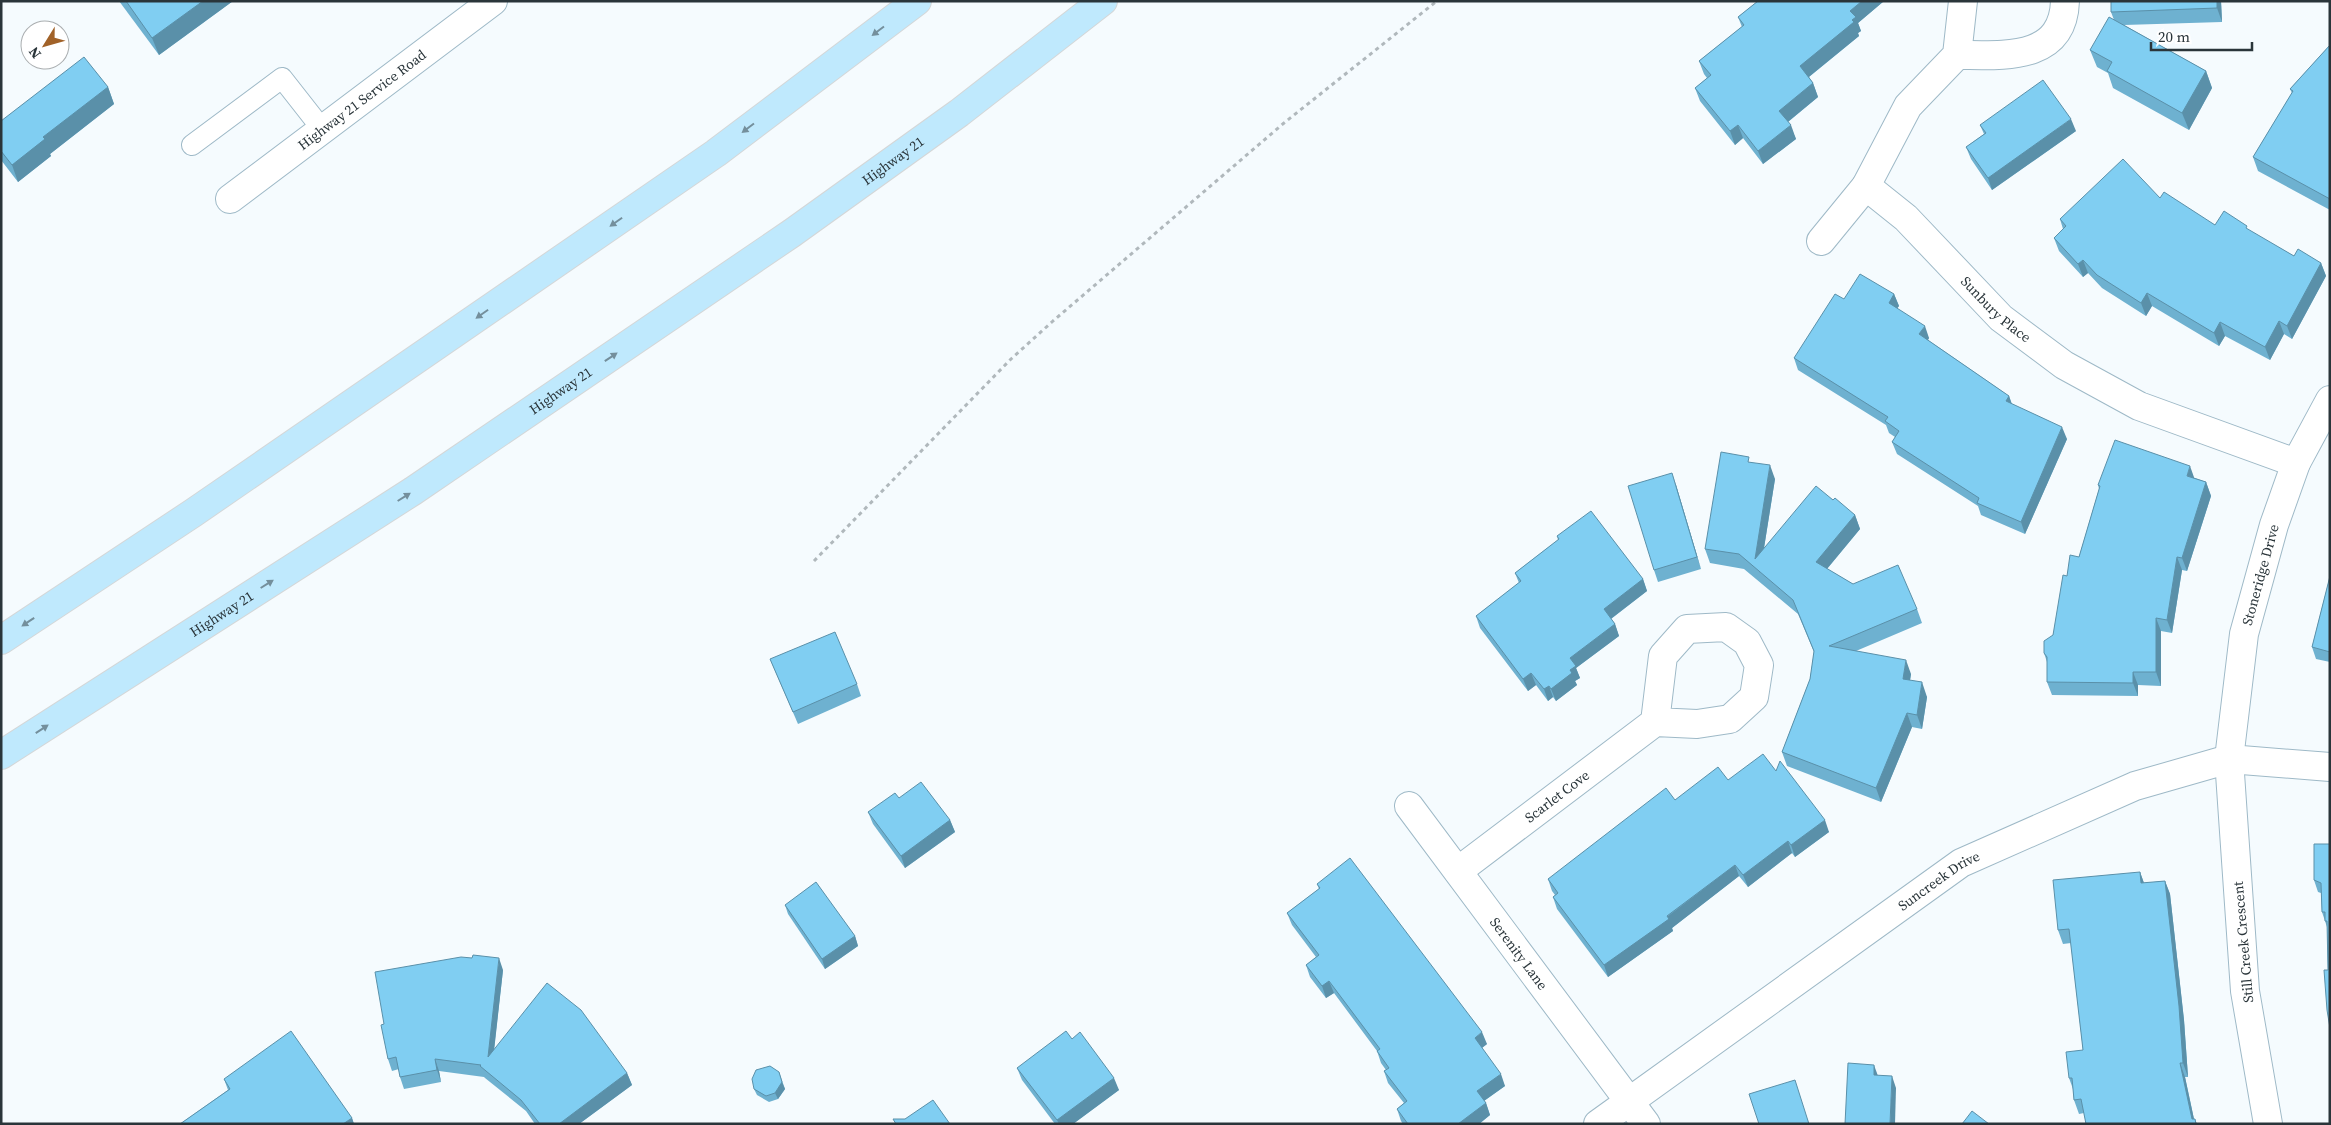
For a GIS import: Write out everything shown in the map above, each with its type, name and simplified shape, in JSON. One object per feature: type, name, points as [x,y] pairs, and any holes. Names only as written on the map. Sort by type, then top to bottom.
[{"type":"main road","points":[[1,640],[193,514],[716,153],[917,1]]},
{"type":"main road","name":"Highway 21","points":[[1,756],[414,491],[775,245],[959,113],[1103,1]]},
{"type":"street","name":"Highway 21 Service Road","points":[[230,199],[493,1]]},
{"type":"street","points":[[1821,241],[1866,186],[1908,106],[1958,55],[1960,15],[1963,1]]},
{"type":"street","points":[[1958,55],[2012,54],[2034,49],[2054,37],[2065,18],[2065,1]]},
{"type":"street","name":"Sunbury Place","points":[[1866,186],[1906,218],[2001,318],[2064,364],[2139,406],[2296,463]]},
{"type":"street","name":"Stoneridge Drive","points":[[2229,759],[2244,634],[2274,525],[2296,463],[2330,400]]},
{"type":"street","name":"Scarlet Cove","points":[[1458,871],[1655,722]]},
{"type":"street","name":"Suncreek Drive","points":[[1598,1124],[1961,863],[2135,786],[2229,759],[2330,768]]},
{"type":"street","name":"Still Creek Crescent","points":[[2229,759],[2245,991],[2268,1124]]},
{"type":"street","name":"Serenity Lane","points":[[1409,806],[1628,1101]]},
{"type":"street","points":[[1628,1101],[1646,1124]]},
{"type":"lane","points":[[192,145],[282,78],[322,129]]},
{"type":"path","points":[[814,561],[1011,359],[1053,321],[1284,123],[1437,1]]},
{"type":"building","points":[[126,1],[203,1],[152,38]]},
{"type":"building","points":[[1758,1],[1862,1],[1850,11],[1856,17],[1852,20],[1854,22],[1800,66],[1813,83],[1779,111],[1791,125],[1758,151],[1738,125],[1730,131],[1695,88],[1711,75],[1699,61],[1744,25],[1738,17]]},
{"type":"building","points":[[2111,1],[2217,1],[2217,8],[2111,12]]},
{"type":"building","points":[[2109,17],[2206,71],[2182,113],[2107,71],[2112,62],[2090,50]]},
{"type":"building","points":[[2330,45],[2330,199],[2253,157],[2293,91],[2290,89]]},
{"type":"building","points":[[84,57],[108,87],[43,137],[45,139],[12,165],[1,151],[1,121],[67,70],[70,70],[70,68]]},
{"type":"building","points":[[2043,80],[2071,119],[1988,178],[1966,147],[1986,133],[1980,125]]},
{"type":"building","points":[[2123,159],[2160,198],[2164,192],[2215,225],[2224,211],[2247,226],[2246,228],[2294,256],[2298,249],[2321,263],[2287,326],[2279,321],[2265,347],[2220,322],[2214,333],[2147,293],[2141,303],[2097,275],[2083,260],[2078,264],[2054,238],[2066,226],[2060,219]]},
{"type":"building","points":[[1860,274],[1894,294],[1889,303],[1925,326],[1919,334],[2009,396],[2006,401],[2062,427],[2021,522],[1977,503],[1979,498],[1892,442],[1899,431],[1885,421],[1888,417],[1794,358],[1835,294],[1844,299]]},
{"type":"building","points":[[2115,440],[2190,466],[2187,476],[2206,482],[2182,558],[2177,557],[2167,620],[2156,618],[2156,672],[2133,672],[2133,683],[2047,682],[2047,657],[2044,653],[2044,641],[2053,635],[2063,575],[2067,576],[2070,555],[2079,557],[2100,486],[2098,485]]},
{"type":"building","points":[[1721,452],[1749,457],[1748,462],[1770,465],[1755,559],[1816,486],[1833,500],[1835,498],[1855,515],[1816,562],[1853,584],[1898,565],[1917,609],[1829,646],[1906,660],[1903,679],[1922,682],[1917,715],[1907,713],[1876,788],[1782,752],[1810,679],[1814,651],[1793,600],[1739,554],[1705,549]]},
{"type":"building","points":[[1672,473],[1697,557],[1654,570],[1628,486]]},
{"type":"building","points":[[1591,511],[1643,579],[1604,609],[1615,624],[1570,658],[1576,666],[1570,670],[1572,673],[1551,689],[1549,686],[1544,689],[1531,673],[1523,679],[1476,616],[1521,581],[1515,573],[1559,539],[1557,536]]},
{"type":"building","points":[[2330,576],[2330,652],[2312,647]]},
{"type":"building","points":[[835,632],[857,684],[793,712],[770,659]]},
{"type":"building","points":[[1763,754],[1776,771],[1780,761],[1825,820],[1791,845],[1788,841],[1743,875],[1735,865],[1667,916],[1669,919],[1604,965],[1553,897],[1558,893],[1548,879],[1666,788],[1675,800],[1718,767],[1728,780]]},
{"type":"building","points":[[921,782],[950,820],[901,856],[868,812],[895,793],[899,798]]},
{"type":"building","points":[[2314,844],[2330,844],[2330,1028],[2324,970],[2328,970],[2327,921],[2325,921],[2325,912],[2322,912],[2321,883],[2314,880]]},
{"type":"building","points":[[1350,858],[1482,1032],[1475,1038],[1501,1074],[1477,1091],[1486,1103],[1458,1124],[1408,1124],[1397,1109],[1407,1101],[1384,1071],[1389,1068],[1377,1051],[1380,1049],[1329,981],[1322,986],[1306,965],[1319,955],[1287,913],[1320,888],[1317,884]]},
{"type":"building","points":[[2140,872],[2141,883],[2165,881],[2179,1006],[2183,1063],[2180,1063],[2192,1119],[2195,1119],[2196,1124],[2086,1124],[2081,1099],[2074,1100],[2072,1078],[2069,1078],[2066,1052],[2083,1050],[2069,929],[2058,930],[2053,880]]},
{"type":"building","points":[[816,882],[855,936],[822,959],[785,905]]},
{"type":"building","points":[[473,955],[499,958],[488,1057],[547,983],[581,1010],[627,1073],[559,1124],[540,1124],[521,1100],[481,1065],[435,1059],[437,1070],[400,1077],[396,1057],[388,1059],[381,1025],[384,1024],[375,972],[461,957],[472,958]]},
{"type":"building","points":[[291,1031],[352,1118],[343,1124],[180,1124],[230,1089],[224,1079]]},
{"type":"building","points":[[1066,1031],[1072,1039],[1080,1032],[1114,1078],[1057,1120],[1017,1068]]},
{"type":"building","points":[[1848,1063],[1874,1065],[1874,1075],[1892,1076],[1890,1124],[1845,1124]]},
{"type":"building","points":[[770,1066],[779,1072],[782,1082],[775,1093],[766,1096],[754,1089],[752,1079],[756,1070]]},
{"type":"building","points":[[1795,1080],[1809,1124],[1759,1124],[1749,1094]]},
{"type":"building","points":[[933,1100],[950,1124],[896,1124],[893,1119],[905,1119]]},
{"type":"building","points":[[1972,1111],[1989,1124],[1962,1124]]}]
